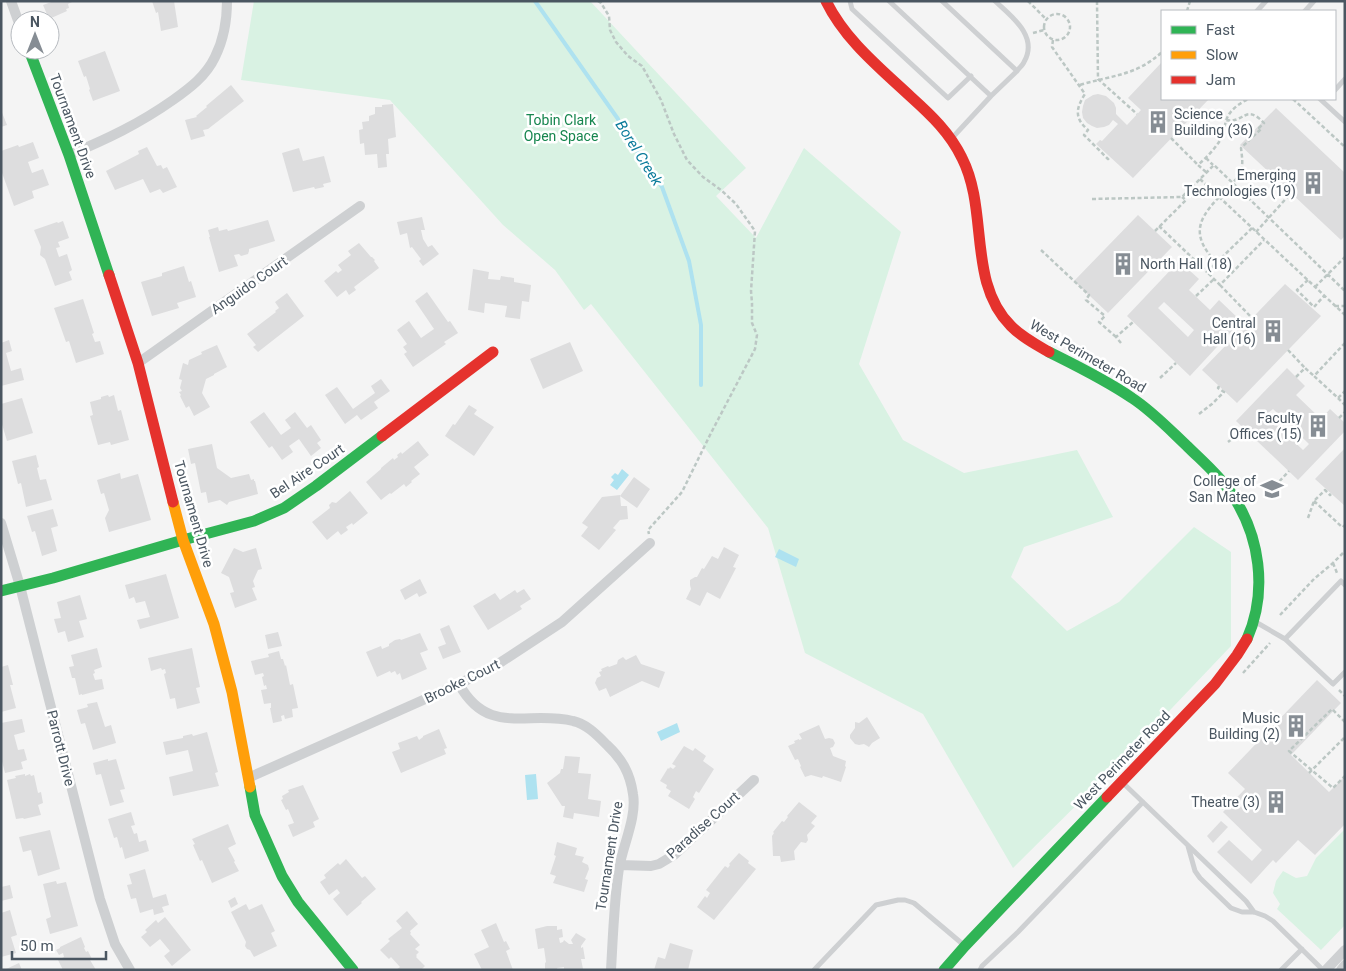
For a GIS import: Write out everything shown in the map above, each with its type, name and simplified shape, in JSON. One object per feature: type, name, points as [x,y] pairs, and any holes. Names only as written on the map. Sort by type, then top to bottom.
[{"type":"street","points":[[68,155],[116,135],[154,113],[194,85],[215,57],[224,33],[228,1]]},
{"type":"street","name":"West Perimeter Road","points":[[826,1],[842,29],[941,125],[961,153],[974,191],[978,211],[983,275],[992,301],[1004,318],[1024,338],[1036,346],[1110,384],[1140,403],[1212,470],[1226,486],[1237,501],[1245,518],[1256,550],[1260,585],[1258,603],[1248,637],[1240,653],[1215,684],[944,970]]},
{"type":"street","name":"Tournament Drive","points":[[33,60],[68,155],[138,363],[183,540],[214,624],[232,692],[255,815],[282,876],[298,902],[353,970]]},
{"type":"street","name":"Anguido Court","points":[[138,363],[360,206]]},
{"type":"street","name":"Bel Aire Court","points":[[1,591],[254,521],[284,508],[316,486],[493,352]]},
{"type":"street","name":"Parrott Drive","points":[[1,523],[20,586],[100,899],[114,944],[130,970]]},
{"type":"street","name":"Brooke Court","points":[[248,778],[459,684],[498,664],[562,622],[650,543]]},
{"type":"street","name":"Tournament Drive","points":[[459,684],[469,699],[490,715],[511,720],[551,718],[575,722],[593,731],[628,770],[634,795],[632,820],[620,865],[614,907],[610,970]]},
{"type":"street","name":"Paradise Court","points":[[620,865],[652,866],[674,855],[754,780]]},
{"type":"street","points":[[1325,970],[1345,950]]},
{"type":"street","points":[[1340,970],[1345,965]]},
{"type":"lane","points":[[850,1],[852,9],[948,98],[971,76]]},
{"type":"lane","points":[[889,1],[991,96]]},
{"type":"lane","points":[[942,1],[1017,71]]},
{"type":"lane","points":[[952,138],[1025,61],[1028,49],[1026,35],[1019,24],[995,1]]},
{"type":"lane","points":[[1336,89],[1345,79]]},
{"type":"lane","points":[[1323,100],[1345,122]]},
{"type":"lane","points":[[1286,638],[1340,582],[1345,585]]},
{"type":"lane","points":[[1254,620],[1286,638],[1333,684],[1345,672]]},
{"type":"lane","points":[[1122,782],[1246,901],[1254,912]]},
{"type":"lane","points":[[980,970],[1143,802]]},
{"type":"lane","points":[[1188,846],[1195,871],[1231,908],[1242,912],[1254,912],[1273,921],[1325,970]]},
{"type":"lane","points":[[814,970],[876,905],[898,900],[914,903],[965,946]]},
{"type":"lane","points":[[1281,970],[1302,949]]},
{"type":"path","points":[[598,1],[609,16],[610,30],[616,42],[628,56],[642,66],[661,100],[674,134],[687,160],[703,177],[736,204],[754,231],[750,291],[752,323],[757,335],[754,349],[710,432],[682,492],[648,530],[650,543]]},
{"type":"path","points":[[1028,1],[1046,19]]},
{"type":"path","points":[[1096,1],[1098,79],[1137,114]]},
{"type":"path","points":[[1055,15],[1067,18],[1070,26],[1068,34],[1062,40],[1053,40],[1046,35],[1044,30],[1046,19],[1055,15]]},
{"type":"path","points":[[1053,40],[1052,47],[1085,94],[1079,102],[1077,112],[1082,125],[1088,130],[1084,135],[1108,159],[1110,157]]},
{"type":"path","points":[[1080,85],[1128,73],[1148,63],[1161,53]]},
{"type":"path","points":[[1198,165],[1217,145],[1222,136],[1226,120],[1234,108],[1246,100]]},
{"type":"path","points":[[1294,100],[1345,147]]},
{"type":"path","points":[[1216,262],[1205,250],[1200,231],[1201,222],[1205,212],[1238,176],[1243,160],[1241,148],[1261,129],[1259,128],[1264,123],[1256,115],[1252,114],[1245,115],[1236,121],[1226,120]]},
{"type":"path","points":[[1171,138],[1206,173]]},
{"type":"path","points":[[1206,158],[1345,291]]},
{"type":"path","points":[[1092,199],[1182,197],[1214,165]]},
{"type":"path","points":[[1200,179],[1345,315]]},
{"type":"path","points":[[1256,232],[1291,193]]},
{"type":"path","points":[[1155,231],[1186,200],[1182,197]]},
{"type":"path","points":[[1159,226],[1252,318]]},
{"type":"path","points":[[1207,272],[1252,228]]},
{"type":"path","points":[[1220,285],[1264,240]]},
{"type":"path","points":[[1042,250],[1089,295],[1086,300],[1105,316],[1099,322],[1121,343]]},
{"type":"path","points":[[1315,287],[1345,257]]},
{"type":"path","points":[[1196,296],[1214,279]]},
{"type":"path","points":[[1308,280],[1297,290],[1302,297],[1314,307],[1324,296]]},
{"type":"path","points":[[1335,306],[1345,306]]},
{"type":"path","points":[[1116,337],[1133,322]]},
{"type":"path","points":[[1314,376],[1345,343]]},
{"type":"path","points":[[1288,350],[1345,405]]},
{"type":"path","points":[[1160,378],[1176,362]]},
{"type":"path","points":[[1296,377],[1305,368]]},
{"type":"path","points":[[1199,414],[1224,392],[1218,388],[1220,386]]},
{"type":"path","points":[[1338,398],[1345,390]]},
{"type":"path","points":[[1339,418],[1345,412]]},
{"type":"path","points":[[1228,442],[1245,429]]},
{"type":"path","points":[[1275,486],[1289,471]]},
{"type":"path","points":[[1308,518],[1314,501],[1325,490],[1331,494]]},
{"type":"path","points":[[1314,501],[1341,526],[1344,525]]},
{"type":"path","points":[[1280,615],[1314,579],[1345,551]]},
{"type":"path","points":[[1266,649],[1270,643]]},
{"type":"path","points":[[1345,722],[1332,709],[1290,751],[1333,788],[1345,776]]},
{"type":"path","points":[[1309,773],[1345,737]]},
{"type":"green space","name":"Tobin Clark Open Space","points":[[254,1],[590,1],[746,168],[716,196],[756,238],[804,148],[901,232],[859,364],[903,440],[964,473],[1077,450],[1113,517],[1024,547],[1011,577],[1067,631],[1119,602],[1194,527],[1231,552],[1231,646],[1133,749],[1013,868],[923,714],[805,653],[768,528],[591,304],[584,310],[555,270],[503,225],[390,100],[241,80]]},
{"type":"green space","points":[[1345,829],[1345,925],[1321,950],[1277,909],[1280,904],[1273,893],[1276,881],[1283,871],[1296,878],[1307,876],[1316,858]]},
{"type":"water","points":[[622,469],[629,475],[617,490],[610,485],[614,480],[611,477],[615,473],[618,475]]},
{"type":"water","points":[[779,549],[799,559],[796,567],[775,557]]},
{"type":"water","points":[[677,723],[680,732],[661,741],[657,732]]},
{"type":"water","points":[[536,774],[538,799],[527,800],[525,775]]},
{"type":"building","points":[[54,1],[74,1],[68,4],[69,8],[66,9],[67,11],[60,14],[60,10],[45,10],[43,5]]},
{"type":"building","points":[[152,1],[174,1],[178,27],[161,31],[158,12],[156,13]]},
{"type":"building","points":[[105,51],[120,91],[93,101],[86,76],[84,77],[78,61]]},
{"type":"building","name":"Science Building (36)","points":[[1161,63],[1161,100],[1208,100],[1133,178],[1096,144],[1100,140],[1102,141],[1118,124],[1113,120],[1109,125],[1097,128],[1087,123],[1083,118],[1082,112],[1085,100],[1098,94],[1106,96],[1114,103],[1116,114],[1127,125],[1141,110],[1128,98]]},
{"type":"building","points":[[231,85],[244,101],[208,129],[203,130],[205,136],[191,140],[185,120],[197,117],[206,106]]},
{"type":"building","points":[[393,104],[396,137],[388,139],[389,154],[386,154],[387,167],[378,168],[377,154],[365,155],[364,143],[360,144],[359,130],[363,129],[362,122],[369,121],[369,116],[375,114],[375,107]]},
{"type":"building","name":"Emerging Technologies (19)","points":[[1276,108],[1345,173],[1345,236],[1341,240],[1240,145]]},
{"type":"building","points":[[1,110],[7,125],[1,127]]},
{"type":"building","points":[[33,142],[39,158],[28,162],[32,173],[43,169],[49,185],[32,191],[34,198],[14,206],[1,170],[1,151]]},
{"type":"building","points":[[147,147],[157,166],[161,165],[163,169],[167,167],[177,187],[163,193],[160,189],[150,193],[143,179],[115,190],[106,171],[139,154],[138,151]]},
{"type":"building","points":[[299,148],[303,161],[324,156],[331,182],[323,184],[324,187],[315,189],[314,187],[293,192],[282,153]]},
{"type":"building","name":"North Hall (18)","points":[[1138,215],[1172,247],[1108,313],[1074,281]]},
{"type":"building","points":[[422,217],[425,230],[421,230],[423,239],[428,247],[432,245],[439,254],[423,266],[419,261],[421,259],[412,247],[410,248],[407,233],[400,235],[397,222]]},
{"type":"building","points":[[268,220],[275,241],[249,249],[248,254],[234,255],[238,266],[219,272],[208,230],[218,227],[219,231],[227,229],[228,231]]},
{"type":"building","points":[[63,221],[69,238],[58,242],[60,247],[56,248],[59,257],[67,254],[72,270],[69,272],[72,280],[55,286],[45,259],[40,255],[41,247],[34,230]]},
{"type":"building","points":[[359,243],[375,260],[379,268],[354,287],[356,290],[349,295],[346,290],[337,297],[324,281],[336,271],[338,273],[342,270],[338,265],[351,255],[348,251]]},
{"type":"building","points":[[1179,261],[1199,279],[1189,290],[1210,310],[1219,300],[1241,321],[1190,376],[1127,316]],"holes":[[[1164,302],[1194,330],[1188,337],[1158,308]]]},
{"type":"building","points":[[184,266],[196,297],[177,303],[179,308],[152,316],[141,282],[162,276],[162,273]]},
{"type":"building","points":[[473,269],[489,272],[488,279],[500,280],[501,276],[514,278],[514,282],[531,285],[529,302],[522,301],[520,319],[505,317],[507,306],[485,303],[484,313],[468,310]]},
{"type":"building","name":"Central Hall (16)","points":[[1285,284],[1321,316],[1237,403],[1202,370]]},
{"type":"building","points":[[427,292],[458,333],[444,342],[446,344],[413,367],[404,354],[407,352],[403,347],[407,344],[397,330],[409,321],[421,338],[434,329],[415,301]]},
{"type":"building","points":[[287,293],[304,316],[258,352],[253,347],[256,345],[247,334],[276,312],[279,308],[275,302]]},
{"type":"building","points":[[83,299],[95,342],[100,341],[104,354],[76,363],[69,341],[66,342],[54,308]]},
{"type":"building","points":[[9,340],[12,351],[6,353],[11,371],[21,368],[24,380],[1,386],[1,343]]},
{"type":"building","points":[[570,342],[583,371],[543,389],[530,359]]},
{"type":"building","points":[[217,345],[227,367],[206,379],[202,393],[210,407],[194,416],[189,406],[186,408],[179,392],[182,391],[180,388],[182,380],[179,379],[183,363],[188,365],[189,360]]},
{"type":"building","name":"Faculty Offices (15)","points":[[1287,368],[1305,386],[1296,395],[1321,419],[1330,409],[1345,423],[1345,431],[1298,480],[1236,421]],"holes":[[[1273,409],[1309,444],[1303,450],[1266,415]]]},
{"type":"building","points":[[381,379],[390,391],[374,402],[378,408],[361,420],[357,415],[345,424],[325,395],[337,387],[353,409],[375,393],[371,386]]},
{"type":"building","points":[[108,395],[109,397],[114,395],[118,411],[121,410],[129,440],[111,445],[110,442],[98,445],[90,416],[93,415],[90,402]]},
{"type":"building","points":[[22,398],[33,433],[7,441],[1,421],[1,404]]},
{"type":"building","points":[[469,405],[477,410],[474,414],[494,427],[474,456],[445,436]]},
{"type":"building","points":[[264,412],[281,435],[291,428],[285,420],[295,412],[307,428],[311,425],[321,440],[317,443],[321,448],[311,456],[299,439],[289,446],[293,452],[282,460],[272,446],[269,448],[250,422]]},
{"type":"building","points":[[418,441],[429,455],[414,467],[420,474],[406,487],[404,484],[381,500],[366,482],[393,458],[394,460],[398,457],[397,455],[401,452],[402,454]]},
{"type":"building","points":[[212,444],[217,468],[231,478],[249,474],[251,480],[254,479],[255,481],[258,494],[229,502],[227,505],[220,500],[208,503],[206,492],[201,493],[195,463],[191,464],[188,449]]},
{"type":"building","points":[[1345,448],[1345,506],[1315,479]]},
{"type":"building","points":[[36,455],[40,480],[46,479],[52,500],[26,507],[21,483],[18,484],[12,461]]},
{"type":"building","points":[[120,473],[121,479],[138,474],[151,520],[109,532],[105,518],[109,510],[104,493],[101,494],[97,480]]},
{"type":"building","points":[[634,477],[650,489],[637,508],[620,496]]},
{"type":"building","points":[[350,491],[368,513],[353,525],[352,523],[346,527],[348,530],[341,535],[338,531],[327,540],[312,522],[330,508],[329,505],[332,502],[336,503]]},
{"type":"building","points":[[620,495],[621,506],[627,506],[628,519],[620,520],[613,528],[616,530],[599,550],[581,536],[588,527],[582,523],[602,497]]},
{"type":"building","points":[[53,509],[58,526],[51,528],[57,551],[42,556],[35,531],[32,532],[27,516]]},
{"type":"building","points":[[724,547],[739,555],[733,567],[736,568],[720,599],[707,592],[700,606],[686,599],[691,589],[690,580],[697,577],[712,556],[718,559]]},
{"type":"building","points":[[234,548],[243,552],[256,548],[262,569],[258,570],[253,581],[255,587],[252,588],[257,600],[235,608],[230,593],[234,592],[229,577],[221,573]]},
{"type":"building","points":[[166,574],[179,618],[140,629],[137,620],[150,617],[145,601],[136,603],[134,597],[129,599],[125,585]]},
{"type":"building","points":[[420,579],[427,593],[419,597],[417,593],[405,600],[400,590]]},
{"type":"building","points":[[524,589],[531,599],[520,606],[522,609],[488,630],[473,606],[495,593],[500,600],[515,590],[517,593]]},
{"type":"building","points":[[80,595],[87,619],[79,621],[84,637],[68,642],[65,631],[58,633],[54,619],[61,618],[57,602]]},
{"type":"building","points":[[449,625],[461,652],[443,659],[438,647],[446,644],[440,629]]},
{"type":"building","points":[[278,632],[282,646],[268,649],[265,635]]},
{"type":"building","points":[[420,633],[428,650],[420,653],[427,669],[402,680],[400,673],[397,675],[395,671],[391,673],[390,671],[377,677],[366,652],[381,646],[382,649],[389,646],[395,640],[401,640]]},
{"type":"building","points":[[97,648],[102,667],[94,670],[95,673],[93,674],[95,680],[102,679],[104,689],[79,695],[75,678],[72,678],[69,667],[74,666],[71,655]]},
{"type":"building","points":[[192,648],[200,687],[196,688],[200,703],[177,709],[175,698],[170,699],[164,674],[166,673],[165,669],[162,670],[161,668],[151,671],[148,658]]},
{"type":"building","points":[[279,651],[281,659],[283,659],[286,665],[290,685],[293,684],[298,708],[292,709],[293,717],[285,719],[284,715],[281,716],[282,721],[273,723],[271,703],[264,704],[261,690],[267,689],[266,685],[264,686],[263,673],[255,675],[251,661],[269,657],[268,654]]},
{"type":"building","points":[[636,655],[641,664],[665,672],[659,688],[642,681],[610,697],[606,688],[599,691],[595,683],[597,678],[601,676],[599,672],[602,671],[601,669],[617,664],[618,660],[623,657],[626,660]]},
{"type":"building","points":[[8,665],[13,685],[10,685],[16,708],[1,712],[1,667]]},
{"type":"building","points":[[1317,680],[1341,703],[1291,755],[1329,792],[1345,776],[1345,824],[1315,855],[1298,840],[1276,863],[1273,860],[1251,884],[1217,852],[1229,840],[1252,861],[1262,850],[1223,812],[1245,789],[1228,773]]},
{"type":"building","points":[[97,702],[105,727],[111,725],[116,743],[93,750],[85,723],[81,724],[77,710],[88,707],[87,704]]},
{"type":"building","points":[[867,717],[880,738],[869,747],[864,744],[855,744],[850,738],[855,728],[855,722],[859,723]]},
{"type":"building","points":[[22,719],[25,732],[14,735],[18,750],[24,749],[27,760],[21,762],[23,769],[5,773],[1,757],[1,723]]},
{"type":"building","points":[[819,725],[825,739],[833,739],[835,743],[830,748],[833,756],[846,761],[841,782],[823,776],[822,778],[811,775],[805,777],[798,759],[795,760],[788,746],[795,743],[794,741],[802,739],[799,734]]},
{"type":"building","points":[[439,729],[447,748],[444,749],[446,754],[401,773],[392,752],[400,749],[398,743],[417,736],[419,740],[423,736]]},
{"type":"building","points":[[207,732],[218,772],[215,773],[219,786],[173,796],[169,777],[193,771],[188,750],[166,755],[163,742]]},
{"type":"building","points":[[684,746],[693,751],[695,748],[706,756],[703,761],[714,769],[699,793],[696,791],[693,797],[695,799],[689,809],[668,796],[671,791],[666,788],[667,785],[660,781],[668,768],[673,769],[676,766],[672,764]]},
{"type":"building","points":[[565,756],[580,757],[578,773],[591,774],[588,799],[601,801],[599,817],[574,813],[573,819],[563,817],[565,806],[562,806],[547,783],[563,769]]},
{"type":"building","points":[[108,759],[108,761],[116,759],[125,789],[120,790],[124,802],[110,806],[101,774],[96,775],[93,763]]},
{"type":"building","points":[[25,774],[25,776],[34,775],[38,793],[41,792],[43,803],[38,805],[41,815],[16,819],[7,780]]},
{"type":"building","points":[[303,785],[319,819],[313,822],[315,827],[293,837],[288,825],[294,823],[288,809],[286,810],[281,800],[283,799],[282,796],[289,792],[288,790]]},
{"type":"building","points":[[799,802],[817,816],[811,823],[815,826],[807,835],[808,840],[806,843],[801,842],[794,851],[795,860],[781,862],[780,856],[773,856],[773,832],[782,821],[784,822]]},
{"type":"building","points":[[131,812],[135,825],[131,826],[134,834],[137,833],[139,842],[146,840],[149,851],[125,859],[122,847],[120,848],[117,837],[114,838],[108,819]]},
{"type":"building","points":[[1221,821],[1228,827],[1213,843],[1207,836]]},
{"type":"building","points":[[228,824],[236,844],[228,848],[239,871],[212,883],[202,860],[200,861],[192,839]]},
{"type":"building","points":[[50,830],[60,869],[38,876],[31,850],[23,852],[19,837]]},
{"type":"building","points":[[557,842],[577,848],[575,855],[584,857],[582,862],[588,865],[589,869],[585,879],[588,880],[584,892],[553,883],[556,876],[550,874],[556,856],[554,855]]},
{"type":"building","points":[[739,853],[756,869],[714,920],[697,907],[705,896],[707,898],[710,893],[706,890],[725,866],[728,868],[729,864]]},
{"type":"building","points":[[346,859],[362,878],[365,876],[376,889],[347,916],[333,899],[340,893],[337,889],[329,895],[320,882],[326,878],[324,875]]},
{"type":"building","points":[[145,869],[153,898],[166,894],[169,905],[162,907],[164,912],[154,915],[153,909],[140,913],[136,898],[131,899],[127,885],[132,884],[129,874]]},
{"type":"building","points":[[56,881],[57,884],[66,882],[78,926],[50,934],[46,919],[51,917],[43,884]]},
{"type":"building","points":[[10,885],[13,898],[1,901],[1,887]]},
{"type":"building","points":[[235,897],[238,904],[231,908],[228,901]]},
{"type":"building","points":[[246,904],[249,910],[262,904],[275,931],[271,933],[277,946],[254,957],[245,946],[246,942],[231,912]]},
{"type":"building","points":[[10,910],[17,935],[11,937],[16,953],[1,957],[1,913]]},
{"type":"building","points":[[407,911],[418,924],[410,931],[410,934],[420,945],[415,949],[419,952],[416,957],[425,966],[421,970],[396,970],[400,967],[391,957],[389,959],[380,950],[390,941],[388,939],[402,928],[396,921]]},
{"type":"building","points":[[165,917],[191,950],[172,966],[164,956],[170,951],[160,939],[150,947],[141,937],[147,932],[145,930],[156,920],[158,923]]},
{"type":"building","points":[[496,923],[504,942],[506,941],[510,949],[506,951],[513,970],[482,970],[474,954],[489,947],[481,930]]},
{"type":"building","points":[[557,926],[557,930],[562,929],[563,937],[559,938],[560,943],[564,940],[569,944],[573,944],[571,940],[576,933],[586,939],[581,946],[581,948],[583,947],[585,959],[581,959],[583,969],[564,970],[564,967],[557,968],[558,970],[545,970],[544,948],[538,949],[535,929]]},
{"type":"building","points":[[81,937],[84,948],[86,952],[88,951],[92,959],[90,960],[96,970],[63,970],[58,960],[64,957],[63,953],[59,955],[56,950]]},
{"type":"building","points":[[670,943],[693,950],[688,970],[654,970],[658,957],[665,959]]},
{"type":"building","points":[[19,963],[22,970],[4,970]]},
{"type":"waterway","name":"Borel Creek","points":[[535,1],[618,119],[623,131],[662,187],[689,261],[701,325],[701,385]]},
{"type":"traffic: fast","points":[[33,60],[69,155],[109,275]]},
{"type":"traffic: fast","points":[[1049,352],[1112,385],[1132,398],[1167,427],[1210,468],[1231,493],[1249,527],[1258,564],[1257,602],[1254,621],[1247,639]]},
{"type":"traffic: fast","points":[[1,591],[254,521],[284,508],[382,436]]},
{"type":"traffic: fast","points":[[250,787],[255,815],[282,876],[298,902],[353,970]]},
{"type":"traffic: fast","points":[[944,970],[1107,797]]},
{"type":"traffic: slow","points":[[173,502],[183,540],[214,624],[232,692],[250,787]]},
{"type":"traffic: jam","points":[[826,1],[853,41],[933,118],[946,132],[957,149],[970,179],[975,200],[983,267],[997,308],[1015,330],[1049,352]]},
{"type":"traffic: jam","points":[[109,275],[138,363],[173,502]]},
{"type":"traffic: jam","points":[[382,436],[493,352]]},
{"type":"traffic: jam","points":[[1107,797],[1215,684],[1247,639]]},
{"type":"place","name":"Science Building (36)","points":[[1158,122]]},
{"type":"place","name":"Emerging Technologies (19)","points":[[1313,183]]},
{"type":"place","name":"North Hall (18)","points":[[1123,264]]},
{"type":"place","name":"Central Hall (16)","points":[[1273,331]]},
{"type":"place","name":"Faculty Offices (15)","points":[[1318,426]]},
{"type":"place","name":"College of San Mateo","points":[[1272,489]]},
{"type":"place","name":"Music Building (2)","points":[[1296,726]]},
{"type":"place","name":"Theatre (3)","points":[[1276,802]]}]
